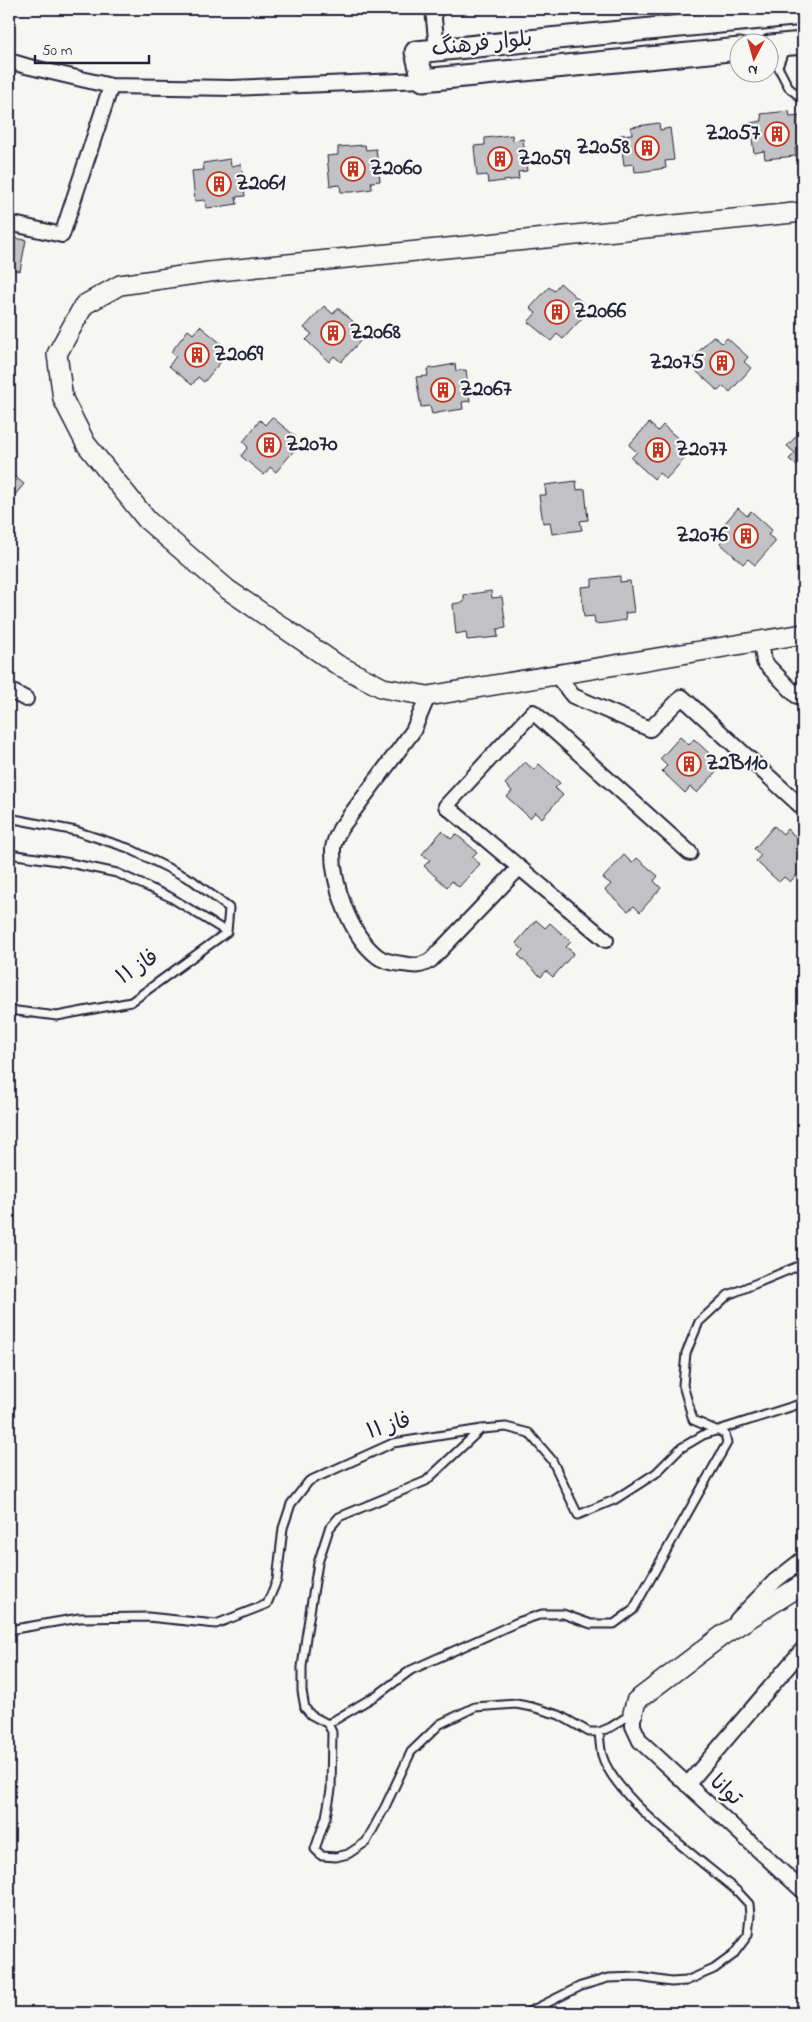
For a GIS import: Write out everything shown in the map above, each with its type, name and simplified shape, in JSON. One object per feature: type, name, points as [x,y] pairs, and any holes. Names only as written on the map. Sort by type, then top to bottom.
[{"type":"main road","name":"بلوار فرهنگ","points":[[730,50],[422,80],[416,52],[802,19]]},
{"type":"street","points":[[434,9],[437,49]]},
{"type":"street","points":[[9,61],[111,86],[232,88],[422,80]]},
{"type":"street","points":[[9,223],[62,234],[111,86]]},
{"type":"street","points":[[803,212],[209,272],[120,285],[84,305],[57,354],[63,400],[86,444],[147,520],[227,589],[338,665],[383,688],[428,696],[803,634]]},
{"type":"street","points":[[761,641],[764,662],[797,696],[803,690]]},
{"type":"street","points":[[556,675],[573,696],[650,729],[682,697],[803,808]]},
{"type":"street","points":[[9,690],[26,699]]},
{"type":"street","points":[[428,696],[413,731],[340,829],[333,846],[334,864],[341,900],[361,941],[378,957],[396,963],[419,967],[431,960],[519,868]]},
{"type":"street","points":[[606,940],[446,806],[534,712],[690,853]]},
{"type":"street","points":[[723,1635],[775,1580],[803,1559]]},
{"type":"street","points":[[633,1714],[636,1701],[723,1635],[803,1584]]},
{"type":"street","points":[[687,1786],[803,1649]]},
{"type":"street","name":"توانا","points":[[633,1714],[633,1726],[640,1741],[803,1891]]},
{"type":"lane","points":[[787,44],[778,67],[789,88],[803,99]]},
{"type":"lane","points":[[9,818],[76,832],[128,848],[192,880],[229,908],[226,932],[170,897],[118,873],[65,862],[9,854]]},
{"type":"lane","name":"فاز ۱۱","points":[[9,1010],[58,1016],[131,1002],[226,932]]},
{"type":"lane","points":[[328,1724],[380,1693],[411,1670],[518,1622],[542,1614],[564,1614],[591,1624],[614,1624],[633,1610],[727,1443],[726,1434],[715,1431],[693,1420],[683,1385],[686,1353],[699,1322],[728,1295],[803,1264]]},
{"type":"lane","name":"فاز ۱۱","points":[[9,1630],[79,1618],[148,1617],[216,1624],[267,1604],[277,1580],[282,1528],[291,1504],[308,1482],[393,1443],[506,1427],[529,1433],[552,1460],[578,1515],[614,1500],[656,1473],[681,1448],[703,1434],[803,1403]]},
{"type":"lane","points":[[482,1429],[426,1481],[339,1517],[329,1529],[318,1563],[306,1637],[302,1683],[305,1708],[310,1715],[328,1724],[332,1732],[331,1790],[326,1817],[315,1849],[322,1856],[336,1857],[348,1854],[366,1842],[411,1752],[440,1724],[475,1707],[516,1704],[532,1707],[559,1715],[588,1732],[599,1732],[611,1728],[633,1714]]},
{"type":"lane","points":[[527,2013],[580,1986],[608,1978],[638,1977],[671,1982],[686,1981],[714,1969],[733,1955],[748,1935],[750,1916],[748,1904],[738,1892],[653,1820],[616,1782],[602,1756],[599,1732]]},
{"type":"building","name":"Z2057","points":[[789,111],[790,117],[800,116],[803,147],[795,148],[796,156],[765,159],[764,151],[754,153],[750,123],[762,121],[761,114]]},
{"type":"building","name":"Z2058","points":[[659,123],[660,130],[670,128],[674,160],[665,161],[666,168],[646,171],[635,172],[634,164],[624,165],[620,135],[632,134],[631,127]]},
{"type":"building","name":"Z2059","points":[[512,135],[513,141],[523,139],[527,171],[518,172],[519,179],[488,183],[487,175],[477,176],[474,146],[485,145],[485,138]]},
{"type":"building","name":"Z2060","points":[[365,145],[366,150],[376,149],[380,181],[371,182],[372,189],[352,192],[341,192],[340,185],[330,186],[327,156],[338,155],[338,147]]},
{"type":"building","name":"Z2061","points":[[230,159],[231,166],[241,164],[245,196],[236,197],[237,204],[217,207],[206,208],[205,200],[195,201],[192,171],[204,170],[203,163]]},
{"type":"building","points":[[9,237],[26,240],[20,271],[9,269]]},
{"type":"building","name":"Z2066","points":[[560,283],[584,304],[579,311],[584,316],[563,339],[557,334],[551,341],[528,322],[536,313],[530,308],[549,287],[554,291]]},
{"type":"building","name":"Z2068","points":[[324,306],[333,314],[338,308],[359,327],[355,332],[362,339],[341,362],[334,356],[329,362],[306,340],[312,334],[304,328]]},
{"type":"building","name":"Z2069","points":[[200,326],[224,346],[218,353],[224,358],[204,382],[198,377],[192,385],[169,366],[176,356],[171,352],[188,330],[193,334]]},
{"type":"building","name":"Z2075","points":[[713,336],[722,343],[727,338],[748,357],[744,362],[751,368],[730,392],[723,386],[718,391],[695,370],[700,364],[693,358]]},
{"type":"building","name":"Z2067","points":[[455,364],[456,371],[466,370],[470,401],[462,402],[463,409],[432,414],[430,406],[421,407],[416,377],[428,376],[427,369]]},
{"type":"building","name":"Z2070","points":[[272,417],[296,437],[291,444],[296,448],[276,472],[270,467],[264,475],[241,456],[248,447],[243,442],[260,420],[265,425]]},
{"type":"building","name":"Z2077","points":[[649,423],[658,431],[663,425],[684,444],[680,449],[687,456],[666,479],[659,473],[654,479],[631,458],[637,452],[629,445]]},
{"type":"building","points":[[803,429],[803,471],[789,459],[795,453],[787,446]]},
{"type":"building","points":[[9,472],[24,484],[9,502]]},
{"type":"building","points":[[576,481],[577,490],[585,489],[588,520],[580,521],[582,530],[552,534],[550,522],[543,523],[539,495],[546,495],[545,485]]},
{"type":"building","name":"Z2076","points":[[738,508],[747,516],[751,511],[772,530],[768,535],[776,541],[755,565],[748,559],[743,564],[720,543],[725,537],[718,531]]},
{"type":"building","points":[[620,576],[620,582],[630,581],[634,612],[625,613],[626,620],[606,623],[595,624],[594,616],[584,617],[581,587],[592,586],[592,579]]},
{"type":"building","points":[[491,591],[492,598],[502,597],[506,628],[497,629],[498,637],[467,640],[466,632],[456,634],[453,604],[464,602],[464,595]]},
{"type":"building","name":"Z2B110","points":[[680,737],[689,745],[694,739],[714,758],[710,763],[718,770],[697,793],[690,787],[685,793],[662,771],[667,766],[660,759]]},
{"type":"building","points":[[525,762],[534,770],[539,764],[560,783],[555,788],[563,795],[542,818],[535,812],[530,818],[507,797],[512,791],[505,784]]},
{"type":"building","points":[[774,826],[783,834],[787,829],[803,843],[803,868],[790,882],[784,877],[779,882],[756,861],[761,855],[754,849]]},
{"type":"building","points":[[442,831],[451,839],[456,834],[477,852],[472,857],[480,864],[459,887],[452,881],[447,887],[424,866],[430,860],[422,854]]},
{"type":"building","points":[[624,855],[632,863],[637,858],[658,876],[654,881],[661,888],[640,912],[634,906],[628,911],[605,890],[611,884],[603,878]]},
{"type":"building","points":[[536,920],[545,928],[550,923],[571,942],[566,947],[574,953],[553,977],[546,971],[541,977],[518,955],[523,950],[516,943]]},
{"type":"place","name":"Z2057","points":[[777,134]]},
{"type":"place","name":"Z2058","points":[[647,148]]},
{"type":"place","name":"Z2059","points":[[500,159]]},
{"type":"place","name":"Z2060","points":[[353,169]]},
{"type":"place","name":"Z2061","points":[[219,184]]},
{"type":"place","name":"Z2066","points":[[557,312]]},
{"type":"place","name":"Z2068","points":[[333,333]]},
{"type":"place","name":"Z2069","points":[[197,355]]},
{"type":"place","name":"Z2075","points":[[722,363]]},
{"type":"place","name":"Z2067","points":[[443,390]]},
{"type":"place","name":"Z2070","points":[[269,445]]},
{"type":"place","name":"Z2077","points":[[658,450]]},
{"type":"place","name":"Z2076","points":[[746,536]]},
{"type":"place","name":"Z2B110","points":[[689,764]]}]
